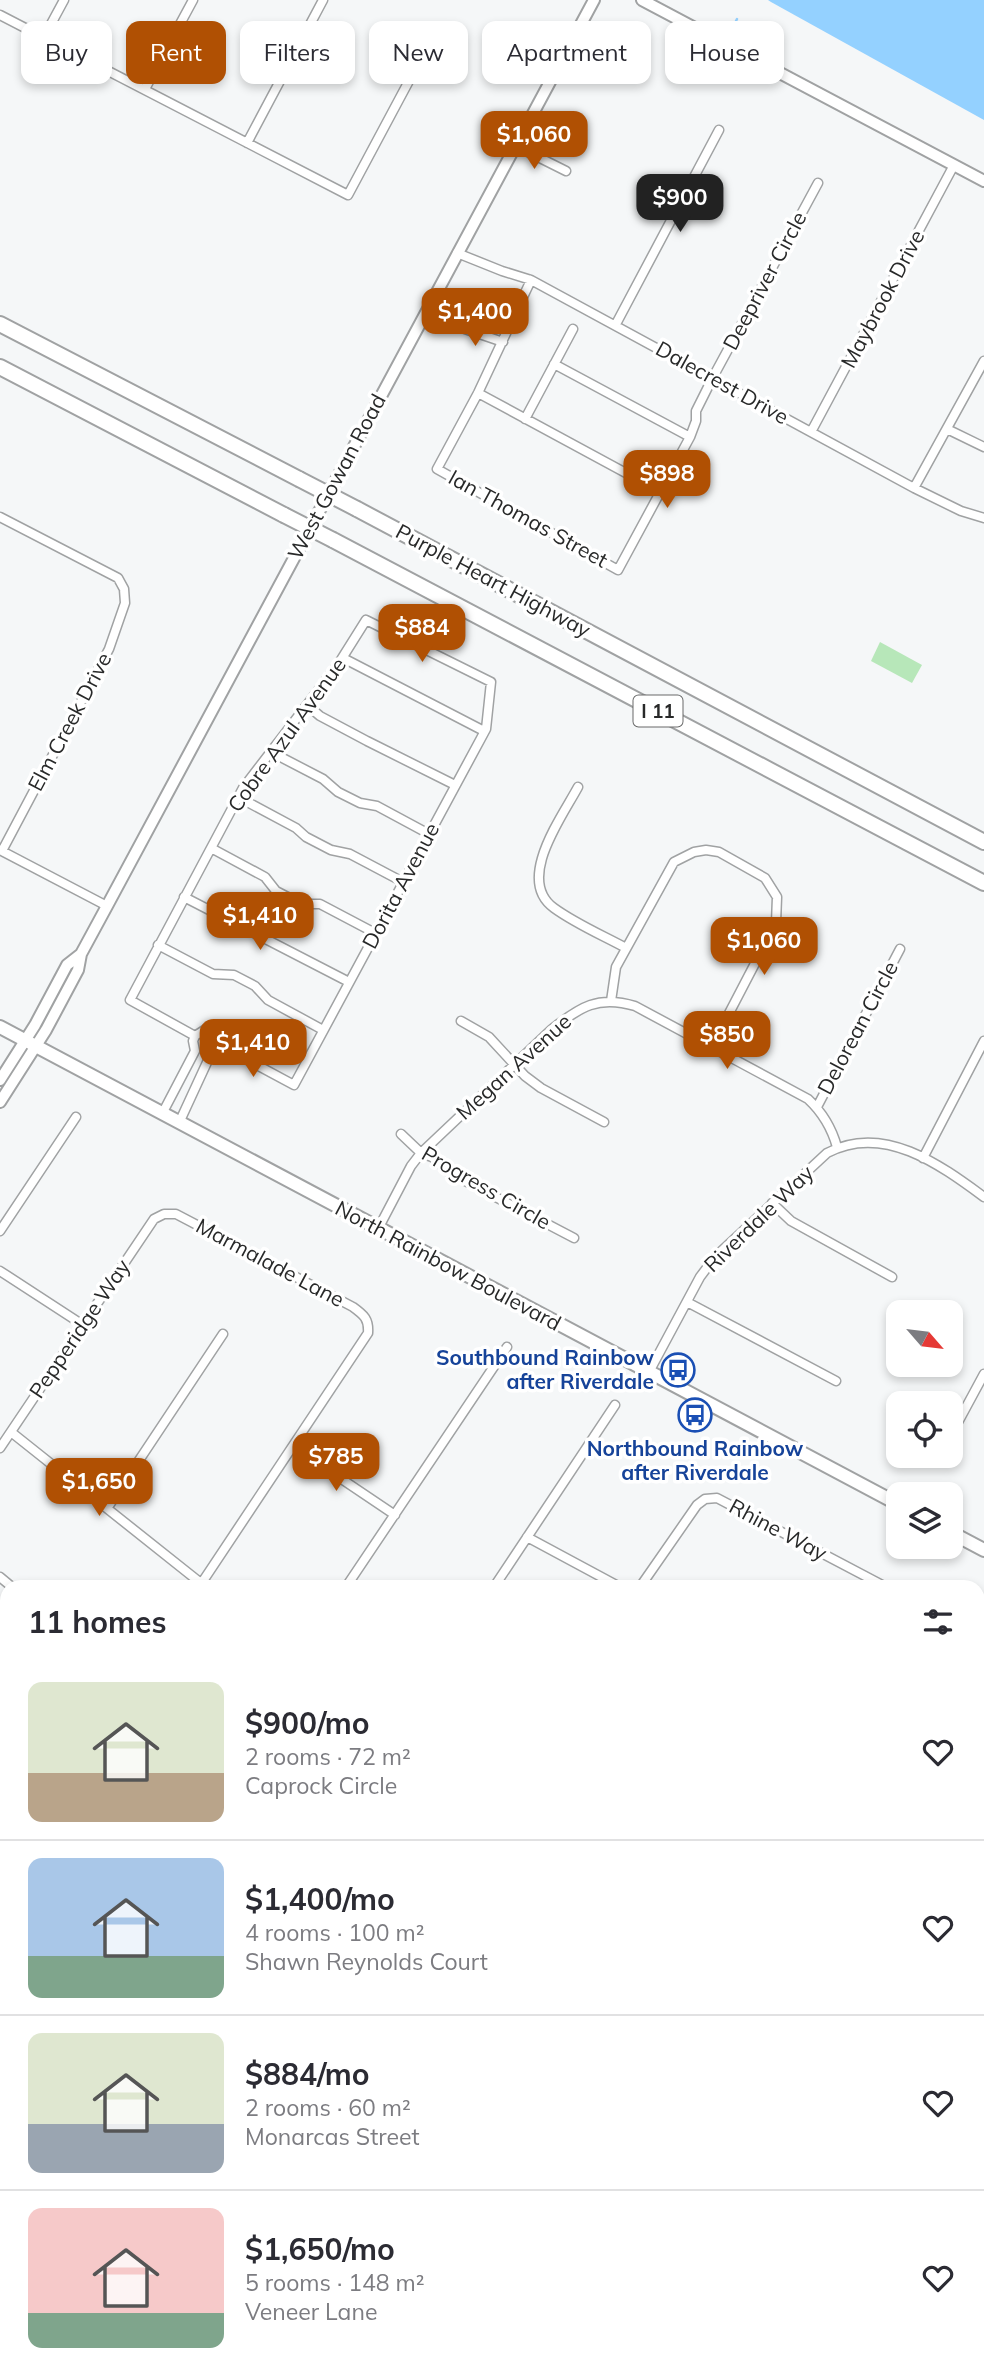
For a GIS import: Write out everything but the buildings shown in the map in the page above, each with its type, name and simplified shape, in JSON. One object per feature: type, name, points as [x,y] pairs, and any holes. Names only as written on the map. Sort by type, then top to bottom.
[{"type":"highway","name":"Purple Heart Highway","points":[[0,324],[357,509],[984,842]]},
{"type":"highway","name":"Purple Heart Highway","points":[[0,367],[984,883]]},
{"type":"main road","name":"North Rainbow Boulevard","points":[[0,1027],[886,1498]]},
{"type":"main road","points":[[963,1538],[984,1549]]},
{"type":"street","points":[[53,21],[64,0]]},
{"type":"street","points":[[145,89],[193,0]]},
{"type":"street","points":[[247,143],[323,0]]},
{"type":"street","name":"West Gowan Road","points":[[582,21],[594,0]]},
{"type":"street","points":[[642,0],[984,181]]},
{"type":"street","points":[[0,15],[21,26]]},
{"type":"street","points":[[112,72],[348,195],[407,84]]},
{"type":"street","name":"West Gowan Road","points":[[0,1102],[31,1043],[78,970],[81,954],[547,84]]},
{"type":"street","points":[[616,324],[719,130]]},
{"type":"street","points":[[514,145],[566,171]]},
{"type":"street","name":"Maybrook Drive","points":[[811,432],[954,165]]},
{"type":"street","name":"Deepriver Circle","points":[[618,570],[690,437],[696,421],[696,411],[712,379],[818,183]]},
{"type":"street","name":"Dalecrest Drive","points":[[457,253],[531,280],[914,488],[961,511],[984,518]]},
{"type":"street","points":[[531,280],[478,393],[661,492]]},
{"type":"street","points":[[456,326],[503,342]]},
{"type":"street","points":[[525,419],[573,329]]},
{"type":"street","points":[[914,488],[984,361]]},
{"type":"street","points":[[554,364],[690,437]]},
{"type":"street","name":"Ian Thomas Street","points":[[478,393],[437,469],[618,570]]},
{"type":"street","points":[[947,429],[984,447]]},
{"type":"street","name":"Elm Creek Drive","points":[[0,517],[118,578],[124,589],[125,603],[109,649],[1,850]]},
{"type":"street","name":"Cobre Azul Avenue","points":[[195,1036],[130,1000],[238,797],[342,658],[366,620],[491,682]]},
{"type":"street","points":[[342,658],[484,731]]},
{"type":"street","name":"Dorita Avenue","points":[[220,1050],[240,1056],[294,1084],[484,731],[491,682]]},
{"type":"street","points":[[307,705],[320,716],[355,735],[455,785]]},
{"type":"street","points":[[271,752],[323,779],[338,792],[360,803],[377,806],[429,834]]},
{"type":"street","points":[[579,787],[545,848],[538,867],[541,891],[554,908],[626,948]]},
{"type":"street","points":[[238,797],[331,850],[350,854],[403,882]]},
{"type":"street","points":[[211,848],[265,877],[276,891],[301,904],[320,904],[375,933]]},
{"type":"street","points":[[1,850],[107,906]]},
{"type":"street","points":[[712,1046],[776,923],[777,897],[765,878],[719,852],[706,850],[694,852],[674,862],[616,967],[611,1001],[635,1006],[808,1099],[817,1107],[837,1147],[871,1141],[897,1145],[955,1176],[984,1196]]},
{"type":"street","points":[[184,897],[349,982]]},
{"type":"street","points":[[158,945],[214,974],[234,975],[255,986],[268,1000],[323,1030]]},
{"type":"street","name":"Delorean Circle","points":[[817,1107],[900,949]]},
{"type":"street","name":"Megan Avenue","points":[[378,1228],[421,1153],[573,1013],[594,1003],[611,1001]]},
{"type":"street","points":[[461,1021],[489,1037],[541,1088],[604,1122]]},
{"type":"street","points":[[162,1114],[195,1051],[195,1036],[202,1030],[215,1031],[221,1040],[220,1050],[209,1058],[178,1123]]},
{"type":"street","points":[[923,1158],[984,1041]]},
{"type":"street","name":"West Gowan Road","points":[[0,1080],[31,1043]]},
{"type":"street","points":[[0,1231],[76,1117]]},
{"type":"street","name":"Progress Circle","points":[[401,1135],[450,1173],[574,1238]]},
{"type":"street","name":"Riverdale Way","points":[[649,1372],[700,1278],[715,1257],[827,1153],[837,1147]]},
{"type":"street","points":[[772,1203],[791,1221],[892,1277]]},
{"type":"street","name":"Marmalade Lane","points":[[164,1214],[176,1214],[342,1301],[364,1315],[369,1323],[368,1333],[294,1447]]},
{"type":"street","name":"Pepperidge Way","points":[[0,1448],[154,1219],[164,1214]]},
{"type":"street","points":[[0,1271],[83,1325]]},
{"type":"street","points":[[687,1301],[836,1381]]},
{"type":"street","points":[[108,1507],[223,1334]]},
{"type":"street","points":[[351,1580],[507,1347]]},
{"type":"street","points":[[963,1413],[984,1374]]},
{"type":"street","points":[[499,1580],[615,1405]]},
{"type":"street","points":[[11,1432],[108,1507],[193,1580]]},
{"type":"street","points":[[205,1580],[294,1447],[395,1515]]},
{"type":"street","name":"Rhine Way","points":[[645,1580],[697,1505],[705,1499],[717,1498],[873,1580]]},
{"type":"street","points":[[527,1537],[607,1580]]},
{"type":"green space","points":[[880,642],[922,665],[912,683],[871,661]]},
{"type":"water","points":[[768,0],[984,0],[984,120],[771,2]]},
{"type":"place","name":"Southbound Rainbow after Riverdale","points":[[678,1370]]},
{"type":"place","name":"Northbound Rainbow after Riverdale","points":[[695,1415]]}]
